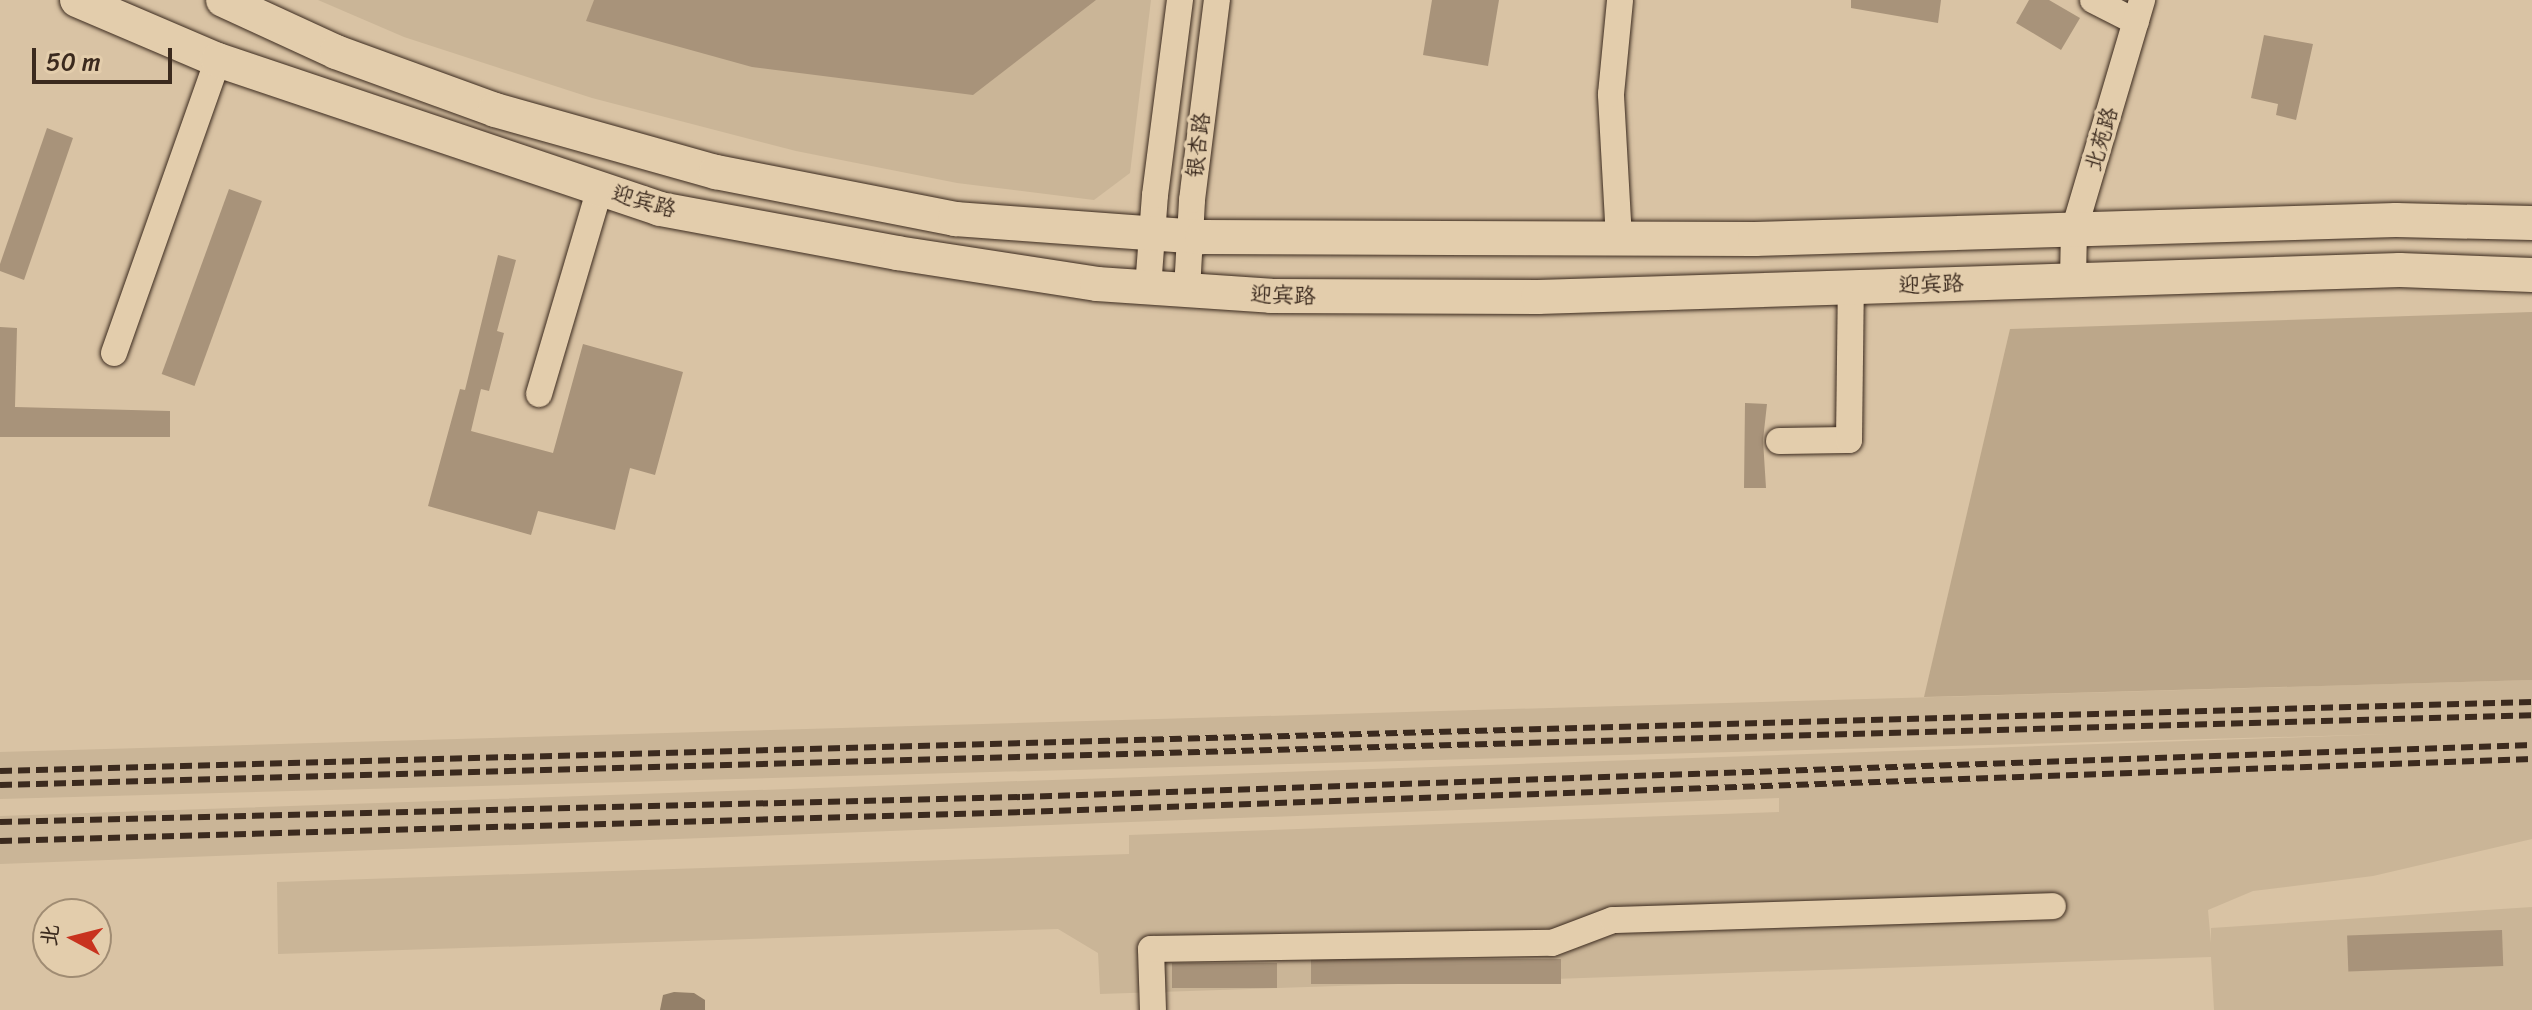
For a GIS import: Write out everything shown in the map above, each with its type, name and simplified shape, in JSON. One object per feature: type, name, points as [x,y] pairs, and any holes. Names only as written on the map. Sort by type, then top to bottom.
[{"type":"main road","name":"迎宾路","points":[[77,0],[218,60],[660,209],[897,253],[1097,284],[1271,296],[1538,297],[2400,270],[2532,275]]},
{"type":"main road","points":[[223,0],[336,52],[495,110],[716,172],[955,219],[1190,236],[1619,239],[1755,239],[2396,220],[2532,223]]},
{"type":"street","name":"银杏路","points":[[1148,288],[1180,0]]},
{"type":"street","name":"银杏路","points":[[1187,290],[1190,236],[1217,0]]},
{"type":"street","points":[[1619,239],[1611,94],[1620,0]]},
{"type":"street","points":[[2093,0],[2139,11]]},
{"type":"street","name":"北苑路","points":[[2073,280],[2074,230],[2139,11]]},
{"type":"street","points":[[114,353],[218,60]]},
{"type":"street","points":[[539,394],[600,188]]},
{"type":"street","points":[[1779,441],[1849,440],[1851,287]]},
{"type":"street","points":[[1153,1010],[1151,949],[1552,943],[1613,920],[2053,906]]},
{"type":"shaded area","points":[[318,0],[1151,0],[1130,173],[1094,200],[957,183],[796,151],[592,98],[404,37]]},
{"type":"shaded area","points":[[2532,312],[2532,680],[1924,697],[2010,329]]},
{"type":"shaded area","points":[[2532,680],[2532,839],[2373,876],[2253,891],[2208,910],[2211,943],[2211,928],[2532,907],[2532,1010],[2214,1010],[2211,957],[1100,994],[1098,953],[1058,929],[278,954],[277,882],[1129,854],[1129,835],[1779,812],[1779,798],[0,864],[0,816],[2393,734],[0,799],[0,752]]},
{"type":"shaded area","points":[[694,993],[705,1000],[705,1010],[660,1010],[663,995]]},
{"type":"building","points":[[594,0],[1096,0],[973,95],[752,67],[586,21]]},
{"type":"building","points":[[1432,0],[1499,0],[1488,66],[1423,55]]},
{"type":"building","points":[[1851,0],[1941,0],[1938,23],[1851,8]]},
{"type":"building","points":[[2029,0],[2049,0],[2080,18],[2061,50],[2016,23]]},
{"type":"building","points":[[2264,35],[2313,44],[2296,120],[2276,115],[2278,104],[2251,98]]},
{"type":"building","points":[[47,128],[73,138],[24,280],[0,271],[0,264]]},
{"type":"building","points":[[229,189],[262,201],[195,386],[162,374]]},
{"type":"building","points":[[498,255],[516,260],[497,331],[504,333],[489,391],[481,389],[471,431],[553,453],[583,344],[683,372],[655,475],[630,468],[615,530],[538,511],[531,535],[428,506],[460,389],[465,390]]},
{"type":"building","points":[[0,327],[17,328],[15,407],[170,411],[170,437],[0,437]]},
{"type":"building","points":[[1745,403],[1767,404],[1763,440],[1766,488],[1744,488]]},
{"type":"building","points":[[2502,930],[2503,966],[2348,971],[2347,935]]},
{"type":"building","points":[[1311,959],[1561,959],[1561,984],[1311,984]]},
{"type":"building","points":[[1172,963],[1277,963],[1277,988],[1172,988]]},
{"type":"railway","points":[[0,771],[2532,702]]},
{"type":"railway","points":[[0,785],[2532,715]]},
{"type":"railway","points":[[0,822],[1022,797],[2532,745]]},
{"type":"railway","points":[[0,841],[1023,812],[2532,759]]}]
